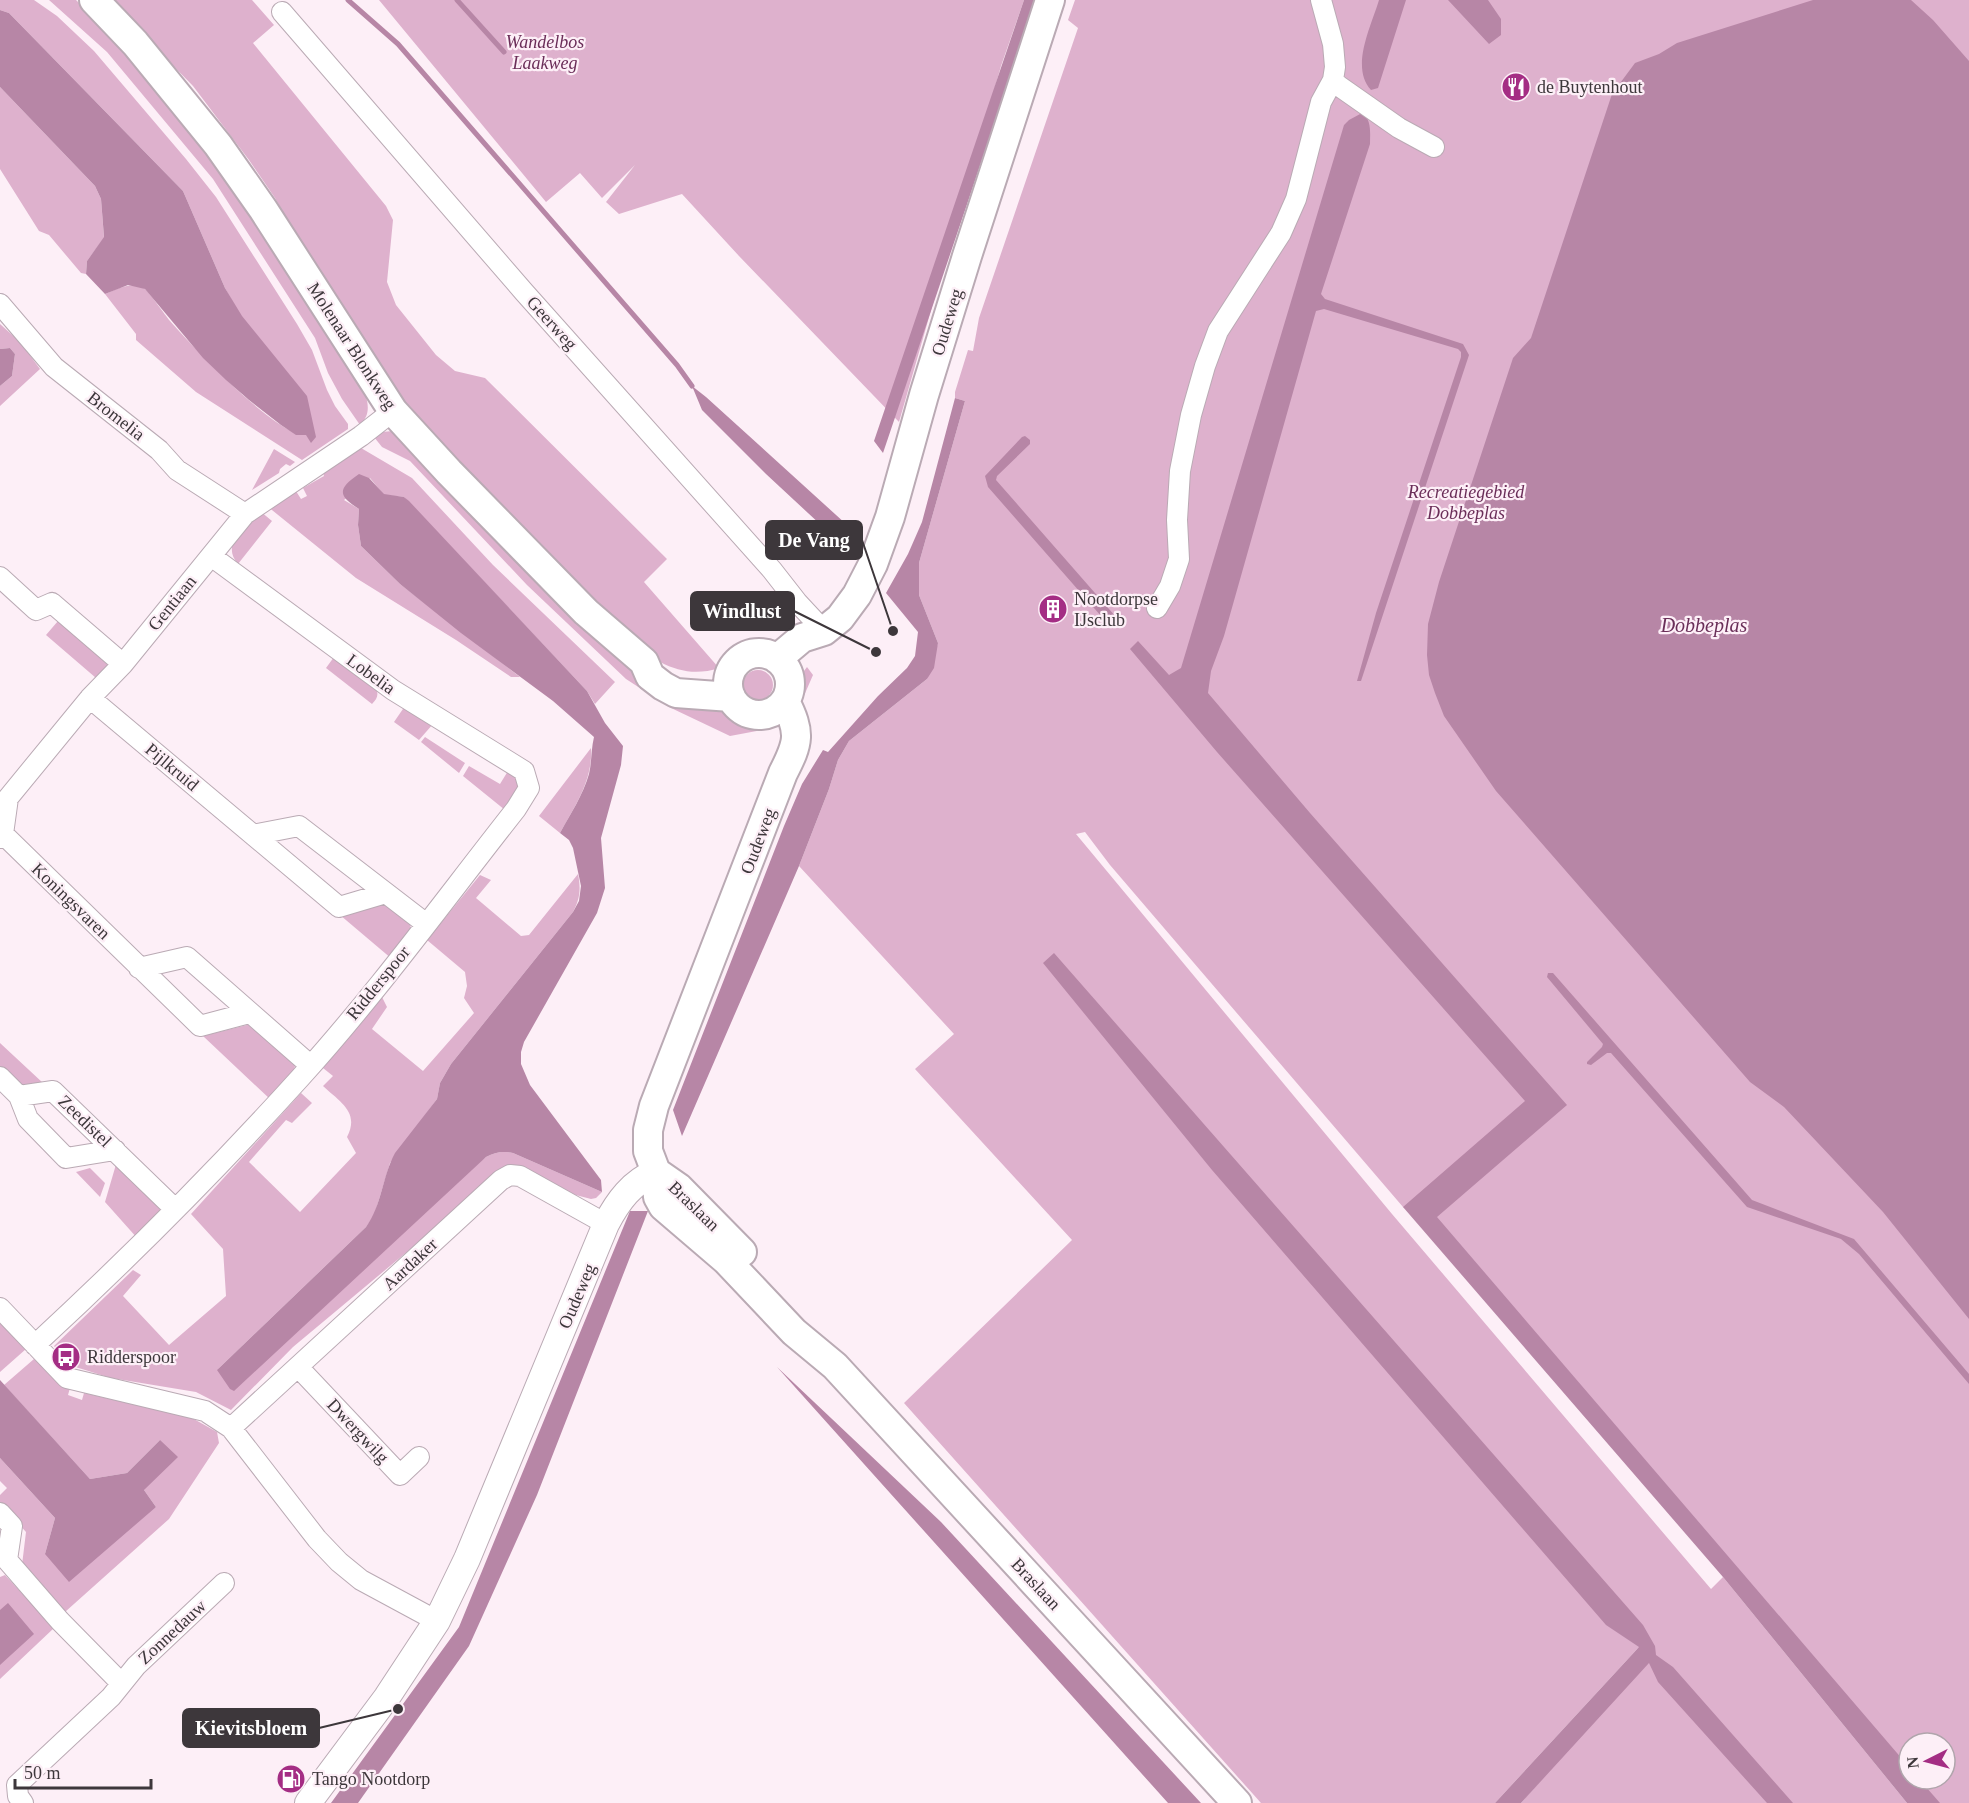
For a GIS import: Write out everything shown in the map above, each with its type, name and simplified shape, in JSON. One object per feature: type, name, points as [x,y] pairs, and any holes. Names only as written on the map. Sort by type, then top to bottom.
[{"type":"main road","name":"Molenaar Blonkweg","points":[[94,0],[149,60],[218,145],[263,209],[393,411],[449,472],[578,604],[644,662],[690,680],[729,688]]},
{"type":"main road","name":"Oudeweg","points":[[656,1172],[648,1150],[648,1130],[654,1106],[783,773],[796,748],[792,716],[779,688],[802,638],[824,631],[840,618],[857,595],[873,564],[885,531],[960,277],[1050,0]]},
{"type":"main road","points":[[762,653],[779,688],[759,715],[739,709],[729,688],[734,665],[747,655],[762,653]]},
{"type":"main road","name":"Braslaan","points":[[656,1172],[658,1197],[663,1206],[726,1260],[794,1332],[835,1366],[1238,1803]]},
{"type":"street","points":[[1157,608],[1170,586],[1179,560],[1180,471],[1191,415],[1205,366],[1218,331],[1281,233],[1296,199],[1321,102],[1333,80],[1335,67],[1333,44],[1321,0]]},
{"type":"street","name":"Geerweg","points":[[277,5],[524,292],[824,631]]},
{"type":"street","points":[[1333,80],[1399,128],[1434,147]]},
{"type":"street","name":"Bromelia","points":[[0,304],[54,367],[159,450],[177,470],[245,514]]},
{"type":"street","name":"Gentiaan","points":[[2,836],[4,795],[123,664],[245,514],[361,436],[393,411]]},
{"type":"street","name":"Lobelia","points":[[211,556],[393,690],[524,771],[529,788]]},
{"type":"street","points":[[0,577],[36,610],[52,603],[123,664]]},
{"type":"street","name":"Pijlkruid","points":[[90,698],[339,907],[386,893]]},
{"type":"street","name":"Ridderspoor","points":[[35,1346],[175,1209],[310,1065],[516,809],[529,788]]},
{"type":"street","points":[[253,836],[299,826],[425,923]]},
{"type":"street","name":"Koningsvaren","points":[[2,836],[200,1026],[249,1013]]},
{"type":"street","points":[[139,968],[187,957],[310,1065]]},
{"type":"street","name":"Zeedistel","points":[[0,1077],[19,1096],[28,1119],[66,1158],[115,1150]]},
{"type":"street","name":"Zeedistel","points":[[19,1096],[53,1091],[175,1209]]},
{"type":"street","name":"Oudeweg","points":[[308,1803],[387,1697],[436,1621],[466,1559],[606,1224],[618,1201],[643,1178],[656,1172]]},
{"type":"street","name":"Aardaker","points":[[231,1428],[501,1180],[510,1175],[520,1176],[606,1224]]},
{"type":"street","points":[[0,1308],[67,1378],[205,1411],[231,1428],[317,1539],[339,1562],[361,1580],[436,1621]]},
{"type":"street","name":"Dwergwilg","points":[[298,1368],[400,1476],[419,1457]]},
{"type":"street","points":[[0,1513],[12,1526],[4,1564],[121,1683]]},
{"type":"street","name":"Zonnedauw","points":[[23,1803],[18,1796],[17,1785],[111,1697],[136,1666],[224,1583]]},
{"type":"green space","points":[[0,0],[34,0],[57,16],[94,51],[186,159],[216,197],[297,324],[312,350],[335,406],[348,424],[348,429],[302,460],[196,392],[136,340],[136,334],[105,294],[130,285],[145,289],[170,321],[235,388],[275,421],[292,431],[306,435],[225,288],[183,191],[9,13],[0,10]]},
{"type":"green space","points":[[49,0],[76,0],[168,100],[227,177],[366,396],[368,412],[360,425],[328,373],[315,338],[213,179],[107,52]]},
{"type":"green space","points":[[109,0],[252,0],[274,25],[253,43],[386,206],[393,220],[387,282],[396,305],[436,355],[455,371],[485,378],[667,559],[644,582],[719,668],[689,671],[660,662],[556,571],[373,369],[275,198],[249,160],[193,86]]},
{"type":"green space","name":"Wandelbos Laakweg","points":[[379,0],[1024,0],[1001,66],[899,422],[682,194],[619,214],[606,202],[635,165],[602,198],[580,173],[546,202]]},
{"type":"green space","name":"Recreatiegebied Dobbeplas","points":[[1075,0],[1969,0],[1969,1803],[1934,1803],[1924,1791],[1957,1791],[1957,1731],[1897,1731],[1897,1760],[1428,1222],[1403,1207],[1110,865],[1085,832],[1076,834],[1392,1214],[1711,1589],[1723,1577],[1907,1803],[1521,1803],[1558,1761],[1639,1647],[1495,1803],[1261,1803],[904,1403],[1072,1240],[915,1069],[954,1034],[799,866],[838,760],[849,741],[927,679],[938,643],[919,595],[919,563],[965,401],[955,398],[955,392],[968,350],[973,351],[979,318],[1078,28],[1068,20]]},
{"type":"green space","points":[[0,87],[95,186],[101,199],[104,238],[87,261],[86,274],[81,273],[49,235],[39,231],[0,169]]},
{"type":"green space","points":[[0,324],[20,342],[40,369],[0,406],[0,386],[12,376],[15,354],[10,348],[0,349]]},
{"type":"green space","points":[[393,431],[656,689],[724,706],[737,717],[762,730],[730,736],[669,707],[626,679],[527,585],[410,461],[382,447],[374,437],[382,432]]},
{"type":"green space","points":[[361,448],[412,478],[493,565],[615,682],[595,704],[587,691],[404,497],[384,495],[370,478],[344,500],[359,509],[358,525],[361,546],[400,584],[520,677],[511,677],[356,578],[267,506],[294,488],[301,499],[307,496],[303,488],[324,476],[323,472]]},
{"type":"green space","points":[[274,449],[295,462],[290,466],[286,464],[279,473],[252,490]]},
{"type":"green space","points":[[260,511],[272,521],[238,564],[233,557],[233,542]]},
{"type":"green space","points":[[58,621],[109,664],[96,678],[46,635]]},
{"type":"green space","points":[[334,657],[375,686],[377,696],[372,704],[326,668]]},
{"type":"green space","points":[[807,667],[813,675],[803,698],[802,717],[797,686]]},
{"type":"green space","points":[[758,670],[769,674],[773,685],[769,696],[758,700],[747,696],[743,685],[747,674]]},
{"type":"green space","points":[[405,706],[433,724],[419,740],[394,722]]},
{"type":"green space","points":[[425,737],[465,763],[459,773],[421,742]]},
{"type":"green space","points":[[591,748],[586,782],[560,833],[539,816]]},
{"type":"green space","points":[[469,766],[500,784],[508,771],[519,779],[521,784],[505,810],[463,776]]},
{"type":"green space","points":[[578,874],[579,894],[573,912],[451,1064],[440,1083],[437,1099],[390,1163],[374,1216],[366,1227],[217,1370],[490,1155],[499,1152],[513,1153],[602,1192],[596,1198],[591,1199],[499,1175],[293,1347],[231,1410],[196,1392],[111,1378],[69,1365],[54,1346],[133,1270],[141,1275],[123,1296],[169,1345],[226,1296],[223,1249],[191,1214],[301,1093],[312,1103],[292,1123],[286,1120],[249,1162],[300,1212],[356,1153],[347,1137],[351,1121],[350,1114],[323,1086],[333,1076],[323,1068],[381,995],[387,1007],[372,1029],[423,1071],[474,1013],[464,998],[467,986],[465,972],[427,940],[480,875],[491,880],[476,898],[521,936],[529,935]]},
{"type":"green space","points":[[387,901],[405,917],[411,928],[410,934],[392,959],[340,915]]},
{"type":"green space","points":[[251,1024],[295,1065],[294,1074],[271,1100],[203,1036]]},
{"type":"green space","points":[[0,1043],[43,1083],[24,1088],[0,1069]]},
{"type":"green space","points":[[117,1161],[162,1209],[161,1215],[138,1239],[105,1202]]},
{"type":"green space","points":[[90,1168],[105,1183],[100,1197],[76,1172]]},
{"type":"green space","points":[[0,1320],[26,1349],[0,1372]]},
{"type":"green space","points":[[34,1359],[52,1376],[70,1388],[68,1395],[82,1400],[84,1393],[192,1418],[217,1432],[219,1443],[169,1519],[65,1612],[22,1565],[26,1532],[0,1503],[0,1495],[7,1488],[0,1481],[0,1458],[55,1518],[45,1554],[156,1507],[144,1490],[160,1440],[127,1473],[90,1479],[4,1385]]},
{"type":"green space","points":[[5,1575],[54,1628],[0,1679],[0,1577]]},
{"type":"water","points":[[1024,0],[1036,0],[883,453],[874,441]]},
{"type":"water","points":[[1379,0],[1406,0],[1378,88],[1371,90],[1365,81],[1362,59],[1367,34]]},
{"type":"water","points":[[1448,0],[1488,0],[1501,19],[1501,35],[1489,44]]},
{"type":"water","name":"Dobbeplas","points":[[1813,0],[1911,0],[1933,20],[1969,61],[1969,1319],[1883,1212],[1784,1107],[1750,1082],[1496,791],[1444,716],[1429,675],[1428,624],[1439,582],[1513,358],[1531,338],[1612,94],[1635,63],[1659,54],[1677,43]]},
{"type":"water","points":[[0,10],[9,13],[183,191],[225,288],[242,316],[307,396],[316,437],[311,443],[306,435],[296,435],[281,425],[226,380],[203,358],[145,289],[128,285],[105,294],[86,274],[87,261],[104,237],[101,199],[95,186],[0,87]]},
{"type":"water","points":[[1362,113],[1365,116],[1369,123],[1370,144],[1321,294],[1325,299],[1463,344],[1469,355],[1361,681],[1357,681],[1376,613],[1461,352],[1458,349],[1324,309],[1316,311],[1224,636],[1211,671],[1208,693],[1310,813],[1567,1105],[1437,1217],[1897,1753],[1897,1791],[1723,1577],[1403,1207],[1525,1101],[1217,752],[1130,649],[1138,641],[1169,675],[1181,668],[1344,125]]},
{"type":"water","points":[[10,348],[15,354],[12,376],[0,386],[0,349]]},
{"type":"water","points":[[692,386],[857,534],[850,552],[766,474],[702,410]]},
{"type":"water","points":[[955,398],[965,401],[919,563],[919,595],[938,643],[934,668],[927,679],[849,741],[838,760],[799,866],[682,1136],[673,1110],[802,784],[823,750],[828,752],[878,696],[907,668],[915,656],[918,632],[886,593],[908,554],[922,522]]},
{"type":"water","points":[[1025,436],[1030,440],[1030,444],[997,476],[996,480],[1116,617],[1116,621],[1108,624],[988,487],[985,476]]},
{"type":"water","points":[[359,474],[369,478],[384,494],[404,497],[409,501],[587,691],[605,723],[623,746],[621,765],[601,838],[605,888],[597,913],[524,1042],[521,1052],[521,1064],[530,1085],[601,1180],[602,1192],[513,1153],[499,1152],[486,1157],[234,1391],[230,1389],[217,1370],[366,1227],[375,1210],[395,1153],[437,1099],[440,1083],[451,1064],[573,912],[579,901],[581,886],[573,848],[569,840],[560,833],[586,782],[594,737],[553,701],[461,633],[400,584],[361,546],[358,525],[359,509],[347,500],[343,492],[347,484]]},
{"type":"water","points":[[1054,953],[1643,1625],[1655,1646],[1656,1655],[1673,1667],[1793,1803],[1767,1803],[1658,1682],[1649,1663],[1521,1803],[1495,1803],[1639,1647],[1606,1625],[1212,1170],[1043,963]]},
{"type":"water","points":[[1548,973],[1553,973],[1752,1200],[1854,1239],[1969,1374],[1969,1384],[1859,1254],[1841,1239],[1747,1207],[1611,1053],[1607,1053],[1591,1065],[1587,1064],[1603,1044],[1547,977]]},
{"type":"water","points":[[630,1211],[648,1211],[537,1495],[469,1646],[358,1803],[331,1803],[459,1627]]},
{"type":"water","points":[[777,1367],[941,1522],[1201,1803],[1168,1803]]},
{"type":"water","points":[[0,1380],[90,1479],[127,1473],[160,1440],[178,1457],[144,1490],[156,1507],[69,1582],[45,1554],[55,1518],[0,1458]]},
{"type":"water","points":[[8,1603],[34,1634],[0,1665],[0,1610]]},
{"type":"water","points":[[1897,1791],[1930,1791],[1940,1803],[1907,1803]]},
{"type":"waterway","points":[[348,0],[398,44],[677,365],[692,386]]},
{"type":"waterway","points":[[457,0],[504,52]]},
{"type":"place","name":"de Buytenhout","points":[[1516,87]]},
{"type":"place","name":"Nootdorpse IJsclub","points":[[1053,609]]},
{"type":"place","name":"De Vang","points":[[893,631]]},
{"type":"place","name":"Windlust","points":[[876,652]]},
{"type":"place","name":"Ridderspoor","points":[[66,1357]]},
{"type":"place","name":"Kievitsbloem","points":[[398,1709]]},
{"type":"place","name":"Tango Nootdorp","points":[[291,1779]]}]
